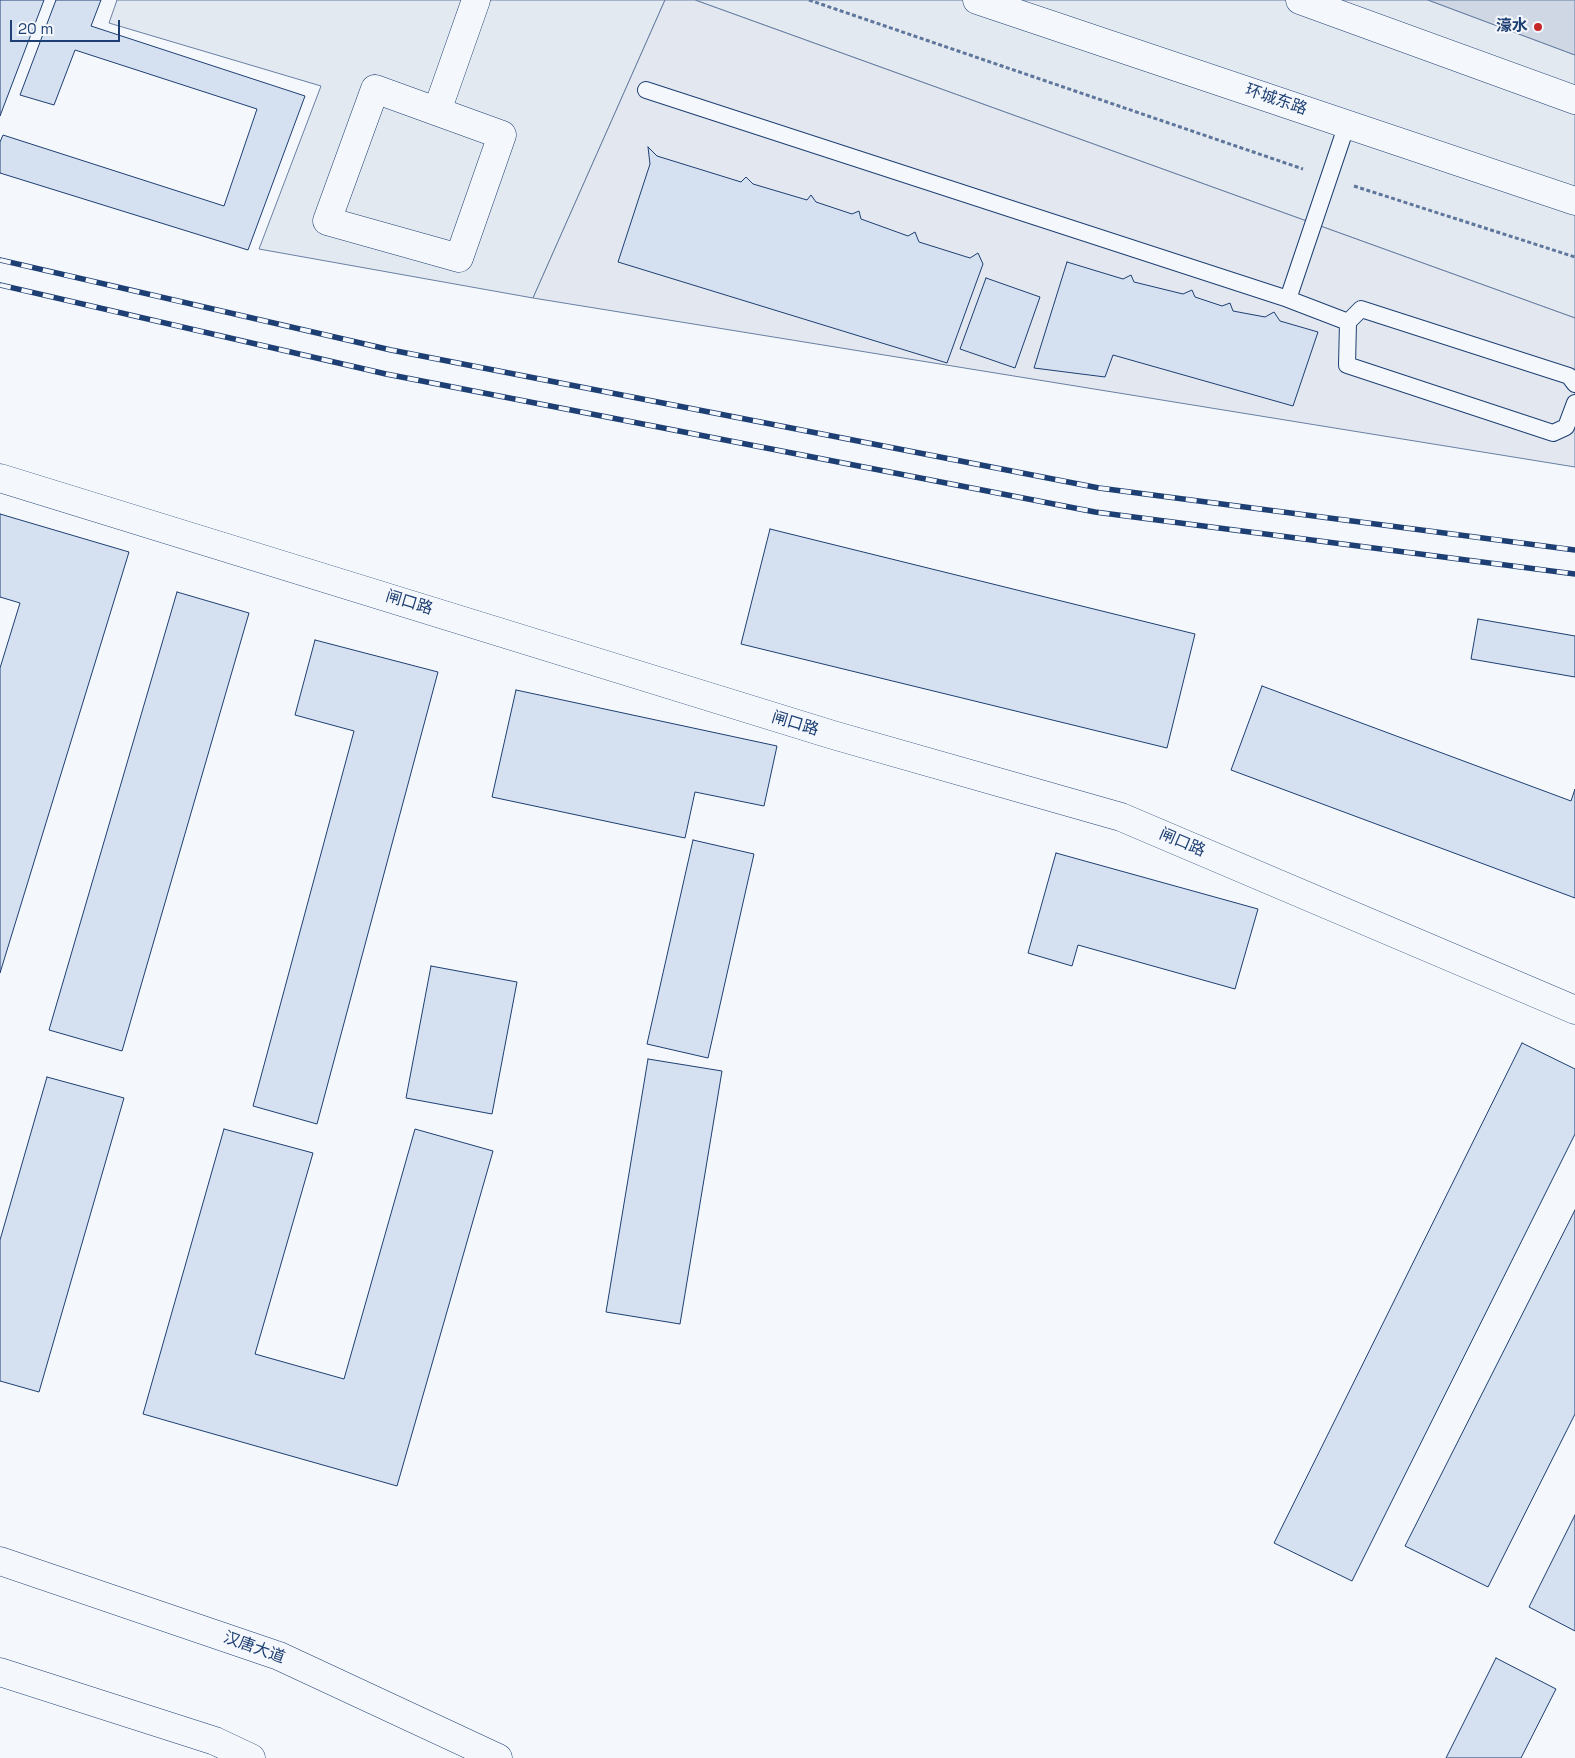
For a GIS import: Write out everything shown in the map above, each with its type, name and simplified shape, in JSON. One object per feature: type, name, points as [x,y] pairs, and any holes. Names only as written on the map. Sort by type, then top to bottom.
[{"type":"street","points":[[437,112],[476,0]]},
{"type":"street","name":"环城东路","points":[[977,0],[1575,201]]},
{"type":"street","points":[[1300,0],[1575,100]]},
{"type":"street","points":[[375,89],[437,112],[502,135],[458,258],[328,221],[375,89]]},
{"type":"street","name":"闸口路","points":[[0,478],[834,736],[1121,817],[1575,1010]]},
{"type":"street","name":"汉唐大道","points":[[0,1561],[279,1656],[498,1758]]},
{"type":"street","points":[[0,1672],[215,1742],[251,1758]]},
{"type":"lane","points":[[646,90],[1288,299],[1348,322]]},
{"type":"lane","points":[[1288,299],[1347,124]]},
{"type":"lane","points":[[1575,384],[1568,376],[1362,309],[1348,322],[1347,365],[1553,432],[1566,427],[1575,403]]},
{"type":"path","points":[[809,0],[1329,178],[1575,257]]},
{"type":"shaded area","points":[[117,0],[665,0],[533,298],[259,249],[321,86],[109,23]]},
{"type":"shaded area","points":[[665,0],[695,0],[1575,318],[1575,467],[533,298]]},
{"type":"shaded area","points":[[695,0],[1428,0],[1575,55],[1575,318]]},
{"type":"shaded area","name":"濠水","points":[[1428,0],[1575,0],[1575,55]]},
{"type":"building","points":[[0,0],[44,0],[0,116]]},
{"type":"building","points":[[56,0],[101,0],[91,26],[305,96],[248,250],[0,173],[0,142],[3,135],[224,206],[257,109],[75,50],[54,105],[20,95]]},
{"type":"building","points":[[648,147],[657,156],[741,182],[746,177],[753,184],[807,200],[811,195],[816,202],[852,214],[859,211],[861,219],[908,236],[915,232],[919,242],[970,258],[978,253],[983,264],[947,363],[618,262],[650,164]]},
{"type":"building","points":[[1067,262],[1123,279],[1131,275],[1134,282],[1183,294],[1192,290],[1195,297],[1222,306],[1230,303],[1233,311],[1265,317],[1274,312],[1280,321],[1318,332],[1293,406],[1113,355],[1105,377],[1034,368]]},
{"type":"building","points":[[986,278],[1040,297],[1015,368],[960,349]]},
{"type":"building","points":[[0,514],[129,552],[0,973],[0,668],[20,603],[0,597]]},
{"type":"building","points":[[770,529],[1195,634],[1167,748],[741,644]]},
{"type":"building","points":[[177,592],[249,613],[122,1051],[49,1030]]},
{"type":"building","points":[[1478,619],[1575,636],[1575,677],[1471,659]]},
{"type":"building","points":[[315,640],[438,672],[317,1124],[253,1106],[354,731],[295,715]]},
{"type":"building","points":[[1262,686],[1571,801],[1575,789],[1575,898],[1231,770]]},
{"type":"building","points":[[516,690],[777,746],[764,806],[695,792],[685,838],[492,797]]},
{"type":"building","points":[[693,840],[754,854],[708,1058],[647,1044]]},
{"type":"building","points":[[1056,853],[1258,909],[1235,989],[1078,945],[1072,966],[1028,953]]},
{"type":"building","points":[[431,966],[517,982],[492,1114],[406,1098]]},
{"type":"building","points":[[1522,1043],[1575,1069],[1575,1134],[1352,1581],[1274,1543]]},
{"type":"building","points":[[648,1059],[722,1071],[680,1324],[606,1312]]},
{"type":"building","points":[[47,1077],[124,1098],[39,1392],[0,1381],[0,1240]]},
{"type":"building","points":[[224,1129],[313,1153],[255,1354],[344,1379],[415,1129],[493,1151],[397,1486],[143,1414]]},
{"type":"building","points":[[1575,1210],[1575,1414],[1488,1587],[1405,1546]]},
{"type":"building","points":[[1575,1515],[1575,1631],[1529,1607]]},
{"type":"building","points":[[1496,1658],[1556,1689],[1521,1758],[1446,1758]]},
{"type":"railway","points":[[0,260],[391,350],[1099,488],[1575,550]]},
{"type":"railway","points":[[0,285],[386,374],[1095,512],[1575,574]]},
{"type":"place","name":"濠水","points":[[1538,27]]}]
